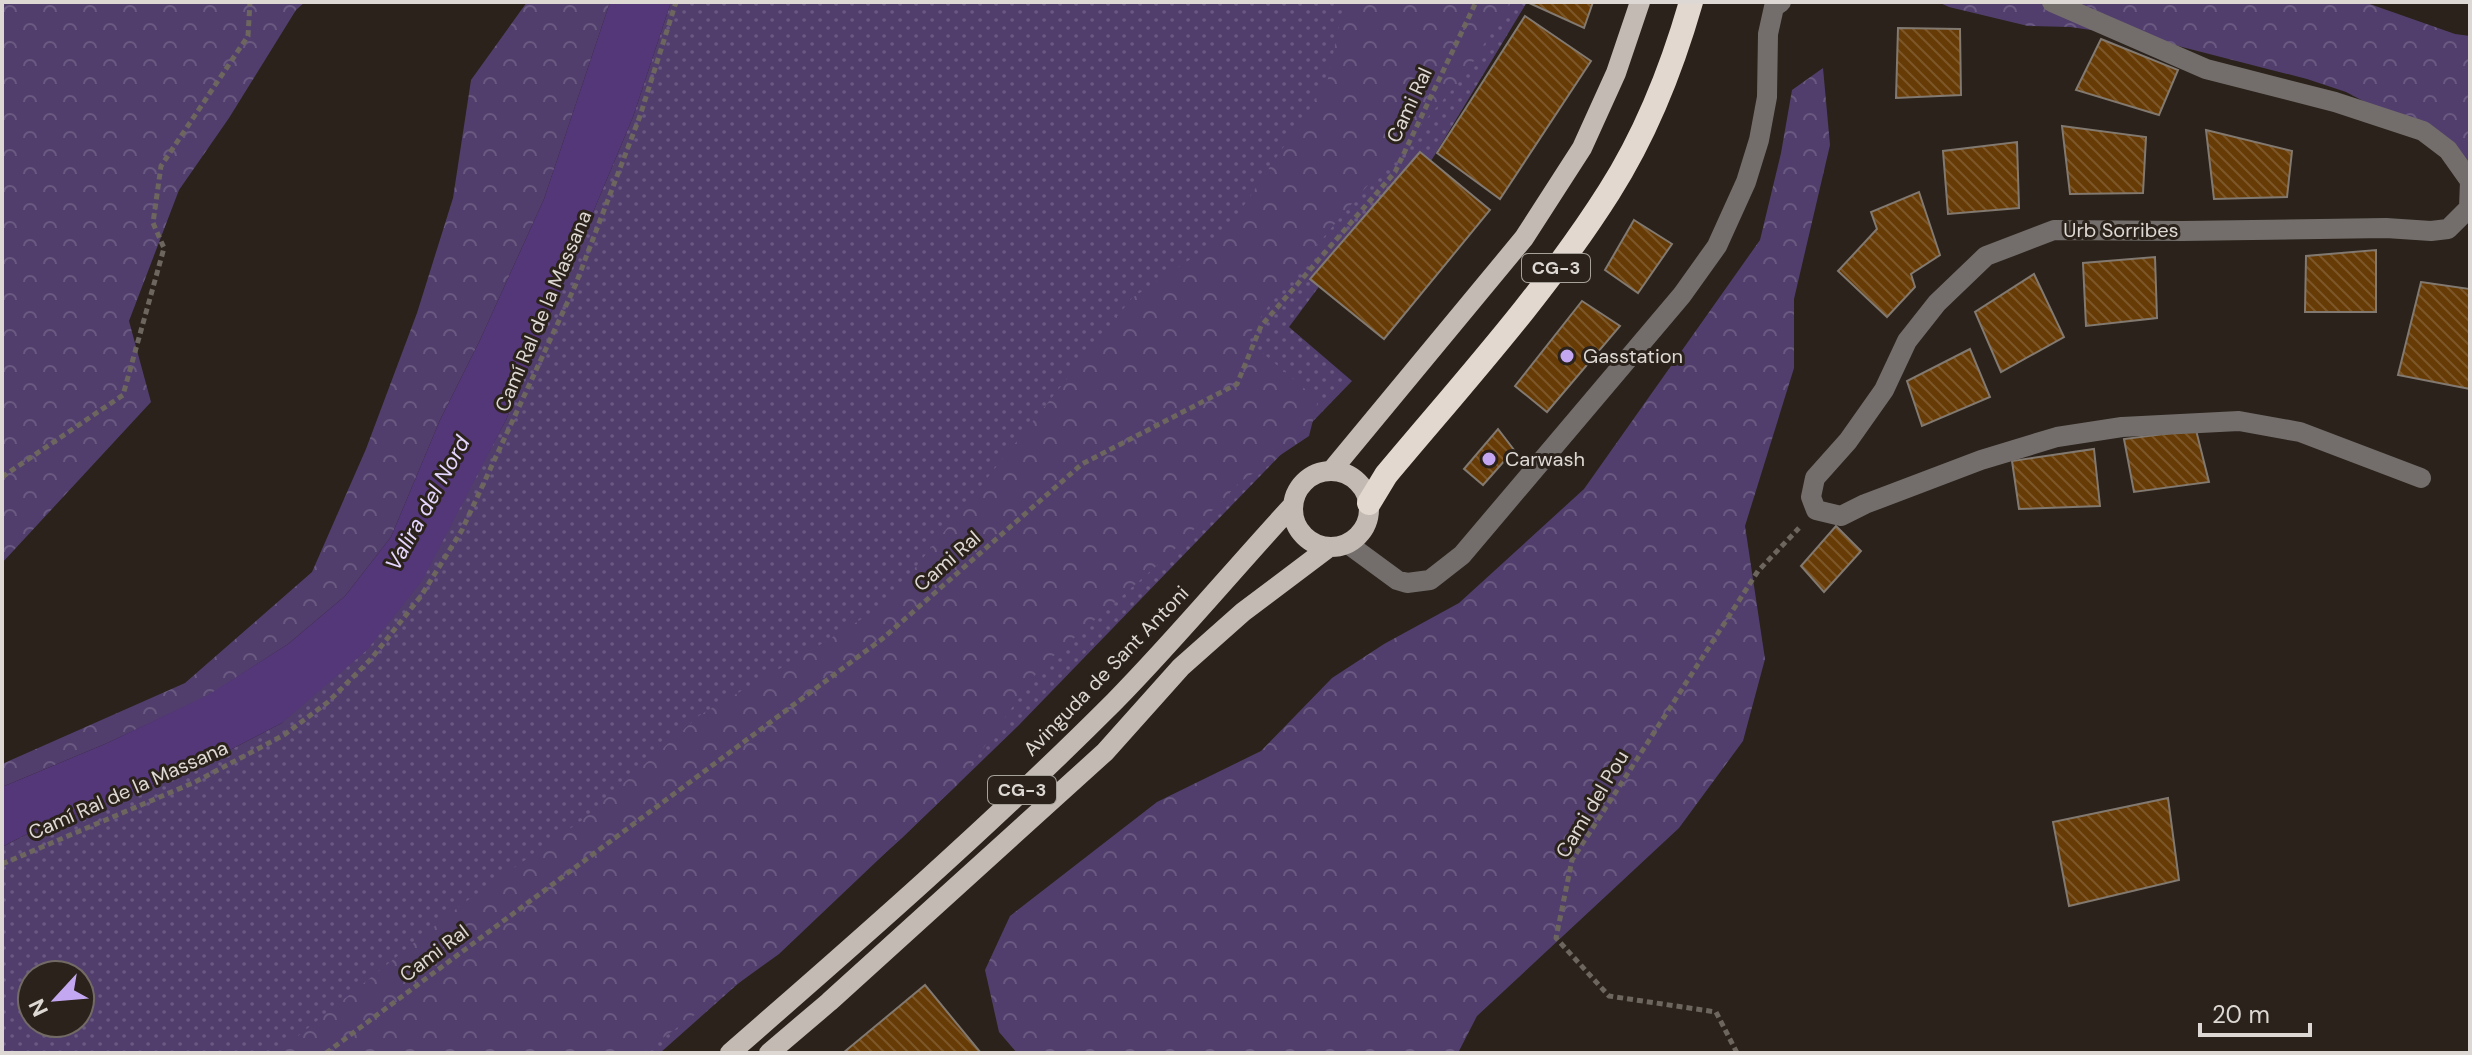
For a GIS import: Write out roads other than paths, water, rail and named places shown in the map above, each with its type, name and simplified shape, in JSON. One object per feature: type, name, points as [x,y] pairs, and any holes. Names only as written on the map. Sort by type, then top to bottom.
[{"type":"highway","name":"CG-3","points":[[1369,503],[1386,475],[1549,279],[1610,191],[1669,71],[1691,2]]},
{"type":"main road","name":"CG-3","points":[[1293,505],[1299,487],[1313,474],[1332,470],[1524,238],[1582,148],[1616,73],[1640,2]]},
{"type":"main road","points":[[1332,470],[1357,480],[1365,490],[1369,503]]},
{"type":"main road","name":"CG-3","points":[[769,1053],[1105,752],[1181,667],[1212,639],[1265,594],[1363,531],[1369,503]]},
{"type":"main road","points":[[1293,505],[1293,516],[1309,541],[1338,546]]},
{"type":"main road","name":"Avinguda de Sant Antoni","points":[[730,1053],[959,851],[1115,701],[1293,505]]},
{"type":"street","points":[[1338,546],[1407,583],[1430,580],[1445,570],[1462,555],[1682,295],[1717,246],[1746,182],[1759,140],[1767,97],[1768,34],[1774,7],[1781,2]]},
{"type":"street","name":"Urb Sorribes","points":[[2052,2],[2206,69],[2335,102],[2423,131],[2448,150],[2470,181],[2469,208],[2448,229],[2431,231],[2386,228],[2054,230],[1986,256],[1937,303],[1907,341],[1884,390],[1848,441],[1815,478],[1811,497],[1816,510],[1841,516],[1981,460],[2057,437],[2122,427],[2181,423],[2239,421],[2300,432],[2421,478]]},
{"type":"water","name":"Valira del Nord","points":[[610,2],[671,2],[633,117],[506,420],[422,581],[367,650],[282,723],[195,768],[29,833],[2,847],[2,787],[105,744],[208,695],[288,644],[345,596],[391,537],[440,420],[544,199]]},
{"type":"place","name":"Gasstation","points":[[1567,356]]},
{"type":"place","name":"Carwash","points":[[1489,459]]}]
